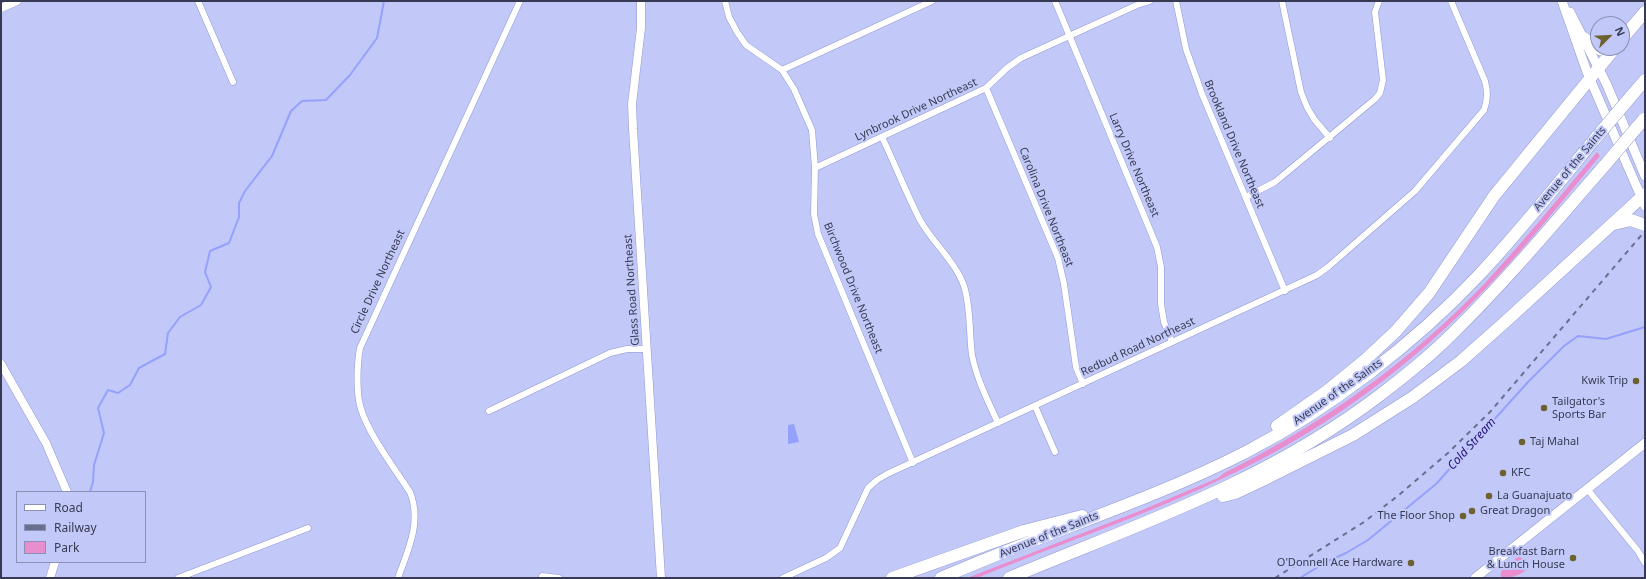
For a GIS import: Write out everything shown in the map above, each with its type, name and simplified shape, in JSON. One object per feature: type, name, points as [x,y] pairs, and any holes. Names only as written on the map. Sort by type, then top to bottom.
[{"type":"highway","points":[[1630,30],[1645,12]]},
{"type":"highway","points":[[1584,38],[1590,45]]},
{"type":"highway","points":[[1247,451],[1278,425],[1332,387],[1365,360],[1396,331],[1429,293],[1494,196],[1609,56]]},
{"type":"highway","name":"Avenue of the Saints","points":[[941,578],[1172,487],[1247,451],[1283,431],[1342,392],[1407,342],[1440,313],[1488,264],[1645,80]]},
{"type":"highway","name":"Avenue of the Saints","points":[[1009,578],[1108,539],[1191,504],[1251,476],[1296,451],[1380,396],[1434,350],[1493,292],[1644,118]]},
{"type":"highway","points":[[1191,504],[1235,493],[1269,477],[1353,435],[1407,401],[1472,351],[1609,226],[1644,199]]},
{"type":"highway","points":[[1609,226],[1626,220],[1637,221],[1645,225]]},
{"type":"highway","points":[[892,578],[1024,531],[1073,517],[1109,511]]},
{"type":"main road","points":[[1564,1],[1599,68],[1645,176]]},
{"type":"main road","points":[[1564,1],[1575,41],[1644,199]]},
{"type":"main road","points":[[1475,578],[1588,490],[1645,443]]},
{"type":"street","points":[[1,8],[17,1]]},
{"type":"street","points":[[198,1],[233,82]]},
{"type":"street","name":"Circle Drive Northeast","points":[[398,578],[413,534],[415,524],[414,502],[410,492],[366,422],[361,408],[357,363],[360,348],[520,1]]},
{"type":"street","name":"Glass Road Northeast","points":[[641,1],[641,28],[632,104],[661,578]]},
{"type":"street","name":"Birchwood Drive Northeast","points":[[725,1],[729,17],[736,32],[746,45],[782,70],[794,89],[812,130],[815,168],[814,214],[818,234],[913,463]]},
{"type":"street","points":[[782,70],[932,1]]},
{"type":"street","name":"Larry Drive Northeast","points":[[1054,1],[1157,247],[1161,267],[1161,304],[1164,322],[1172,342]]},
{"type":"street","name":"Lynbrook Drive Northeast","points":[[815,168],[986,88],[1007,68],[1021,58],[1069,35],[1137,5],[1150,1]]},
{"type":"street","name":"Brookland Drive Northeast","points":[[1176,1],[1186,49],[1202,94],[1285,291]]},
{"type":"street","points":[[1282,1],[1301,92],[1310,113],[1330,138]]},
{"type":"street","points":[[1246,197],[1275,182],[1330,138],[1380,93],[1383,80],[1375,12],[1379,1]]},
{"type":"street","name":"Redbud Road Northeast","points":[[783,578],[833,554],[840,548],[868,488],[876,480],[1285,291],[1317,275],[1328,267],[1415,191],[1484,110],[1487,102],[1488,91],[1451,1]]},
{"type":"street","name":"Carolina Drive Northeast","points":[[986,88],[1058,258],[1064,284],[1076,366],[1083,384]]},
{"type":"street","points":[[882,137],[921,220],[935,243],[955,268],[964,286],[976,374],[998,423]]},
{"type":"street","points":[[489,411],[610,353],[627,349],[646,349]]},
{"type":"street","points":[[1,364],[46,443],[67,491]]},
{"type":"street","points":[[1035,406],[1055,452]]},
{"type":"street","points":[[1588,490],[1638,551],[1645,563]]},
{"type":"street","points":[[178,578],[308,528]]},
{"type":"street","points":[[50,578],[55,563]]},
{"type":"street","points":[[542,576],[559,578]]},
{"type":"green space","points":[[1597,152],[1600,156],[1529,241],[1475,299],[1412,358],[1378,385],[1342,410],[1269,456],[1168,503],[977,578],[967,578],[1142,510],[1218,478],[1224,473],[1295,434],[1330,412],[1395,365],[1457,312],[1514,251]]},
{"type":"green space","points":[[1518,557],[1526,559],[1529,564],[1525,571],[1518,575],[1501,578],[1503,569],[1512,564],[1511,562]]},
{"type":"water","points":[[794,424],[799,442],[788,444],[788,425]]},
{"type":"waterway","points":[[90,491],[93,482],[94,465],[104,433],[98,408],[108,390],[118,393],[130,385],[139,368],[165,354],[168,333],[180,317],[201,305],[211,287],[205,272],[210,251],[229,243],[239,217],[239,203],[245,191],[272,156],[291,111],[302,101],[326,100],[350,75],[377,38],[384,1]]},
{"type":"waterway","name":"Cold Stream","points":[[1300,578],[1326,562],[1346,553],[1368,540],[1436,484],[1528,382],[1564,346],[1578,336],[1606,339],[1645,327]]},
{"type":"railway","points":[[1275,578],[1364,522],[1399,495],[1449,452],[1490,412],[1645,231]]},
{"type":"place","name":"Kwik Trip","points":[[1636,381]]},
{"type":"place","name":"Tailgator's Sports Bar","points":[[1544,408]]},
{"type":"place","name":"Taj Mahal","points":[[1522,442]]},
{"type":"place","name":"KFC","points":[[1503,473]]},
{"type":"place","name":"La Guanajuato","points":[[1489,496]]},
{"type":"place","name":"Great Dragon","points":[[1472,511]]},
{"type":"place","name":"The Floor Shop","points":[[1463,516]]},
{"type":"place","name":"Breakfast Barn & Lunch House","points":[[1573,558]]},
{"type":"place","name":"O'Donnell Ace Hardware","points":[[1411,563]]}]
